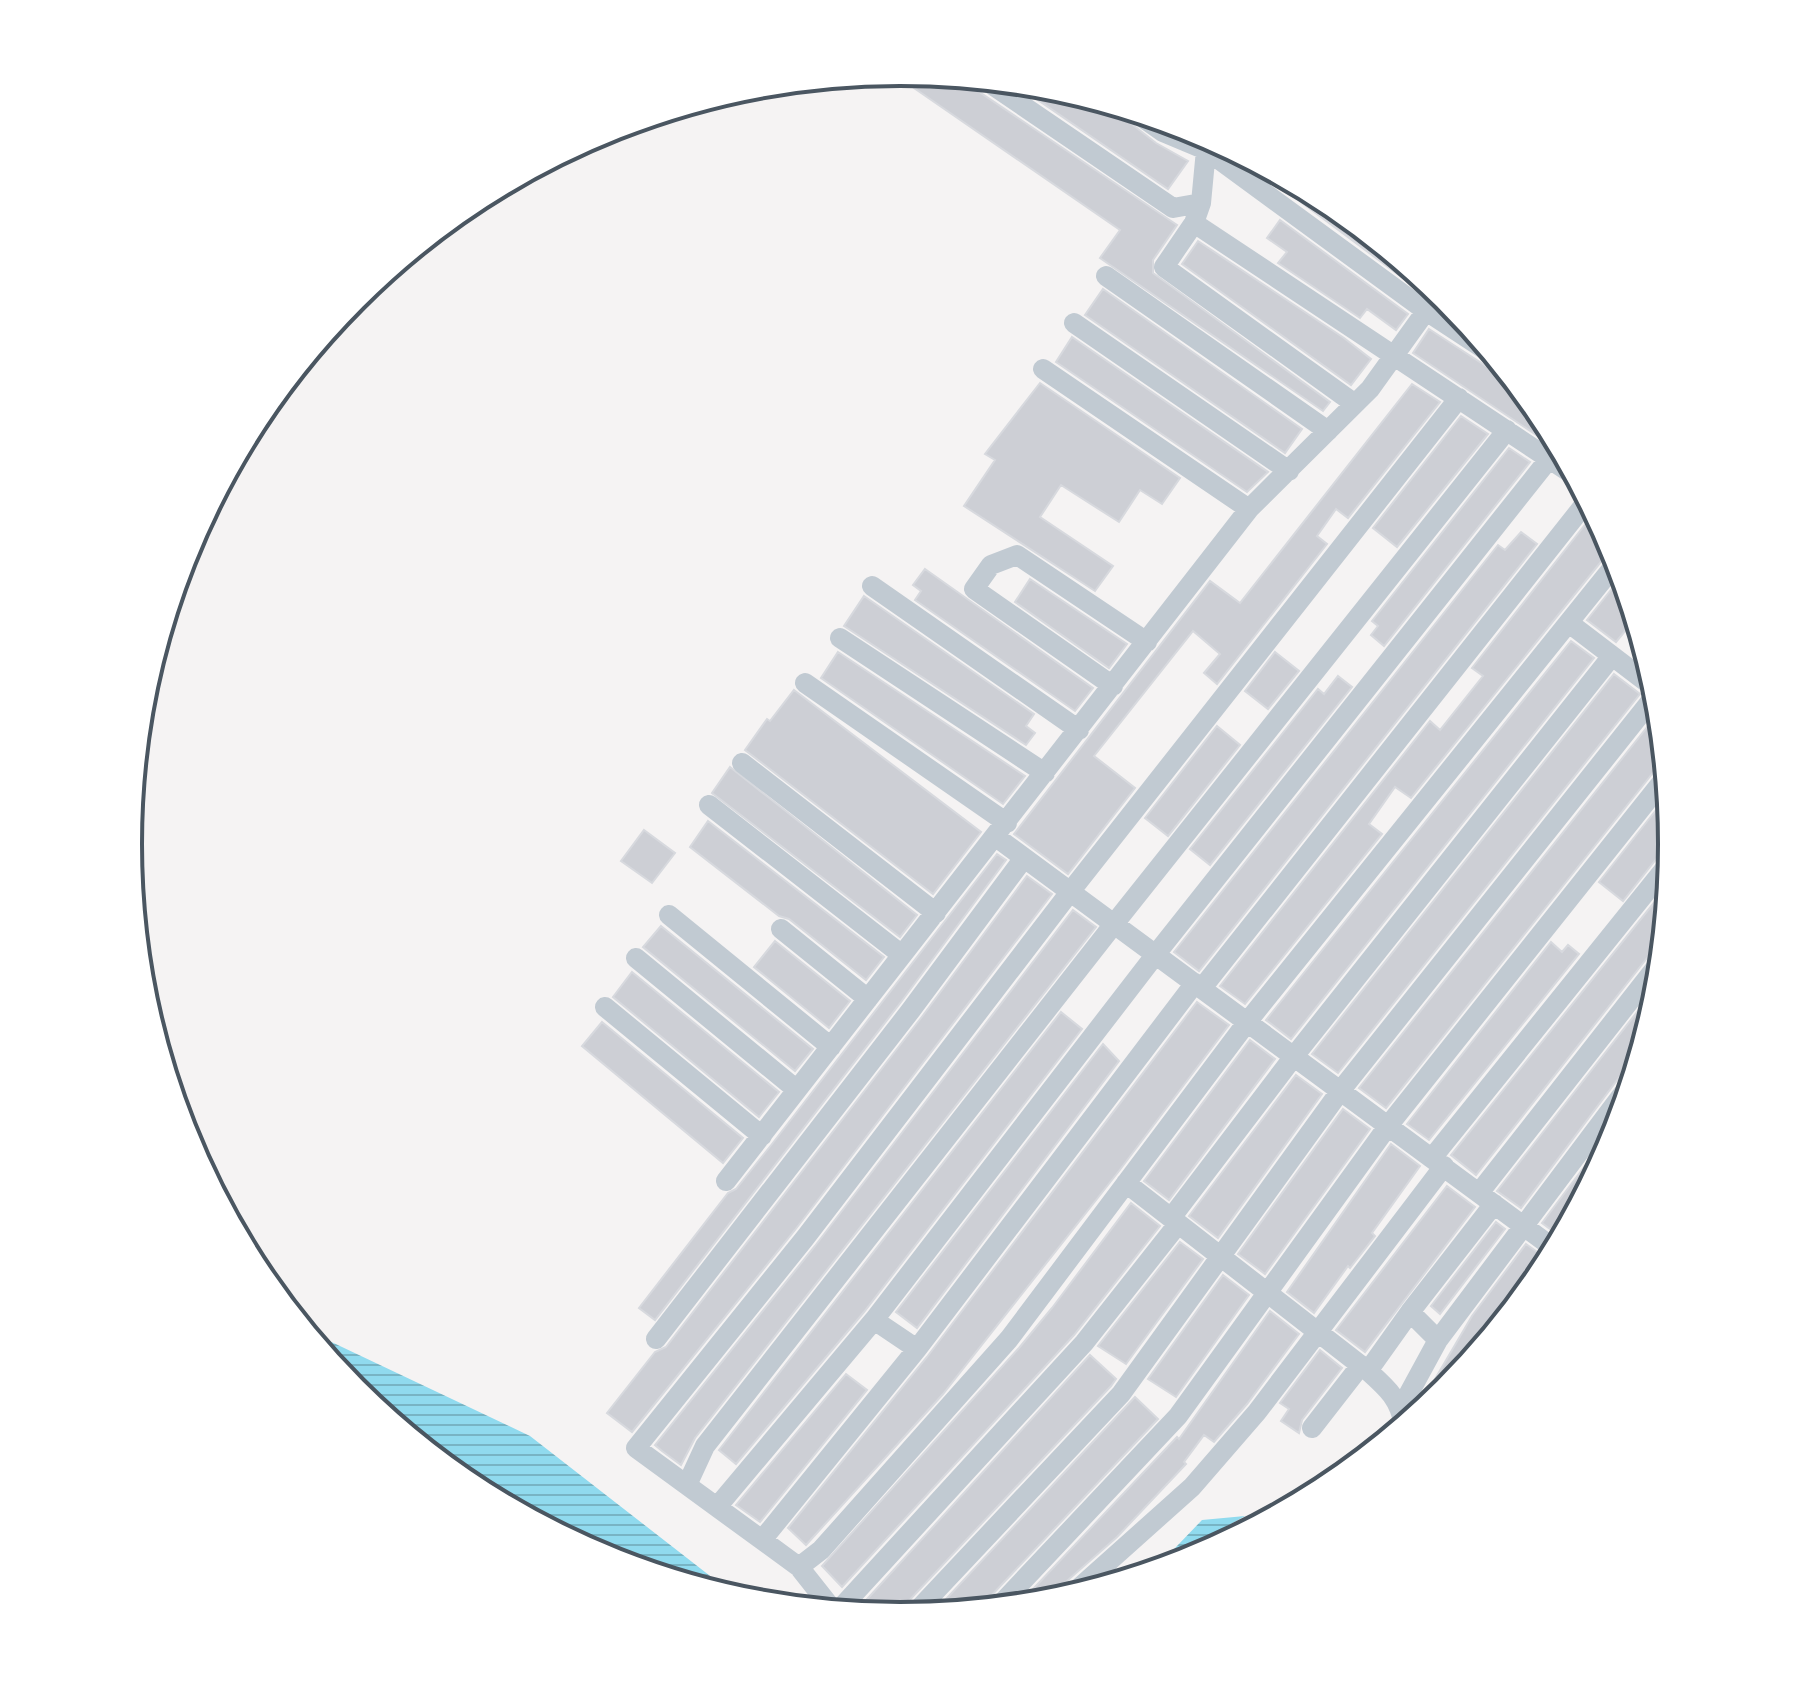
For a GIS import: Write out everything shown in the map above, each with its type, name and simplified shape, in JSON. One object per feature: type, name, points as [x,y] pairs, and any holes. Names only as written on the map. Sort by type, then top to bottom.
[{"type":"lane","points":[[1004,93],[1173,208],[1201,203]]},
{"type":"lane","points":[[1206,151],[1201,203],[1194,223],[1164,267],[1355,404]]},
{"type":"lane","points":[[1208,152],[1462,335]]},
{"type":"lane","points":[[1194,223],[1556,464]]},
{"type":"lane","points":[[1106,276],[1328,431]]},
{"type":"lane","points":[[726,1181],[1249,509],[1370,389],[1432,303]]},
{"type":"lane","points":[[1074,323],[1289,471]]},
{"type":"lane","points":[[1043,369],[1249,509]]},
{"type":"lane","points":[[826,1599],[799,1567],[636,1448],[805,1238],[1070,892],[1459,398]]},
{"type":"lane","points":[[687,1485],[705,1446],[1507,430]]},
{"type":"lane","points":[[717,1507],[874,1320],[1156,954],[1549,459]]},
{"type":"lane","points":[[762,1540],[917,1349],[1199,985],[1581,509]]},
{"type":"lane","points":[[1113,686],[974,589],[991,565],[1017,555],[1147,642]]},
{"type":"lane","points":[[799,1567],[821,1550],[1009,1339],[1248,1021],[1608,573]]},
{"type":"lane","points":[[872,586],[1079,730]]},
{"type":"lane","points":[[1569,623],[1639,674]]},
{"type":"lane","points":[[840,638],[1045,773]]},
{"type":"lane","points":[[846,1601],[1084,1343],[1295,1055],[1612,656]]},
{"type":"lane","points":[[805,683],[1002,830],[1024,858],[1546,1242]]},
{"type":"lane","points":[[925,1602],[1121,1394],[1341,1090],[1644,696]]},
{"type":"lane","points":[[742,763],[936,913]]},
{"type":"lane","points":[[1009,1595],[1178,1416],[1388,1126],[1657,789]]},
{"type":"lane","points":[[709,805],[902,955]]},
{"type":"lane","points":[[656,1339],[911,1010],[1024,858]]},
{"type":"lane","points":[[1089,1579],[1192,1487],[1257,1412],[1318,1332],[1438,1162],[1658,878]]},
{"type":"lane","points":[[669,915],[831,1047]]},
{"type":"lane","points":[[781,929],[868,999]]},
{"type":"lane","points":[[636,958],[797,1090]]},
{"type":"lane","points":[[1312,1428],[1410,1312],[1487,1198],[1646,981]]},
{"type":"lane","points":[[605,1007],[762,1136]]},
{"type":"lane","points":[[1404,1412],[1438,1340],[1610,1111]]},
{"type":"lane","points":[[1126,1183],[1364,1368],[1384,1385],[1401,1415]]},
{"type":"lane","points":[[1410,1312],[1438,1340]]},
{"type":"lane","points":[[874,1320],[917,1349]]},
{"type":"water","points":[[325,1339],[530,1436],[714,1579],[657,1563],[610,1545],[521,1501],[479,1475],[400,1415]]},
{"type":"water","points":[[1245,1516],[1203,1540],[1170,1553],[1202,1520]]},
{"type":"building","points":[[914,88],[978,90],[1177,225],[1153,260],[1153,273],[1330,402],[1323,411],[1100,258],[1120,230]]},
{"type":"building","points":[[1036,99],[1128,121],[1156,143],[1188,161],[1168,189]]},
{"type":"building","points":[[1292,195],[1362,243],[1414,286]]},
{"type":"building","points":[[1280,220],[1408,314],[1396,330],[1367,309],[1360,318],[1278,263],[1287,252],[1267,238]]},
{"type":"building","points":[[1198,241],[1371,359],[1351,385],[1182,264]]},
{"type":"building","points":[[1103,289],[1302,429],[1285,453],[1085,315]]},
{"type":"building","points":[[1429,329],[1489,366],[1540,437],[1413,353]]},
{"type":"building","points":[[1072,337],[1268,472],[1247,492],[1056,362]]},
{"type":"building","points":[[1040,383],[1180,478],[1162,504],[1140,490],[1119,522],[1061,485],[1040,517],[1113,566],[1095,591],[964,506],[995,460],[985,454]]},
{"type":"building","points":[[1412,384],[1440,402],[1348,518],[1336,509],[1317,536],[1327,544],[1217,684],[1204,673],[1220,654],[1193,631],[1094,756],[1135,788],[1068,874],[1014,834],[1210,581],[1240,603]]},
{"type":"building","points":[[1461,416],[1488,434],[1397,547],[1373,528]]},
{"type":"building","points":[[1509,448],[1530,462],[1384,646],[1371,635],[1378,626],[1372,621]]},
{"type":"building","points":[[1587,522],[1603,559],[1411,798],[1395,787],[1369,824],[1382,834],[1245,1004],[1220,986],[1430,721],[1440,730],[1483,676],[1472,668]]},
{"type":"building","points":[[1521,532],[1537,544],[1199,971],[1174,952],[1498,545],[1505,550]]},
{"type":"building","points":[[925,569],[1093,688],[1075,711],[915,600],[921,591],[913,585]]},
{"type":"building","points":[[1030,579],[1127,644],[1109,668],[1015,602]]},
{"type":"building","points":[[1614,587],[1627,628],[1616,642],[1587,620]]},
{"type":"building","points":[[864,596],[1034,714],[1026,726],[1035,733],[1026,745],[844,626]]},
{"type":"building","points":[[1571,641],[1594,658],[1291,1039],[1266,1020]]},
{"type":"building","points":[[838,652],[1025,776],[1003,804],[821,678]]},
{"type":"building","points":[[1275,652],[1299,671],[1268,709],[1245,691]]},
{"type":"building","points":[[1614,674],[1640,694],[1338,1073],[1312,1054]]},
{"type":"building","points":[[1338,676],[1352,687],[1210,865],[1190,849],[1318,689],[1324,694]]},
{"type":"building","points":[[794,690],[981,832],[933,894],[745,750],[767,719],[770,721]]},
{"type":"building","points":[[1649,725],[1655,770],[1386,1108],[1359,1088]]},
{"type":"building","points":[[1217,726],[1240,745],[1168,836],[1145,818]]},
{"type":"building","points":[[730,767],[917,915],[900,937],[712,793]]},
{"type":"building","points":[[1658,808],[1659,856],[1623,901],[1599,882]]},
{"type":"building","points":[[708,821],[884,957],[866,980],[690,847]]},
{"type":"building","points":[[644,830],[675,853],[652,883],[621,861]]},
{"type":"building","points":[[997,854],[1006,860],[901,1002],[655,1320],[639,1308],[728,1193],[736,1189],[772,1144]]},
{"type":"building","points":[[1027,876],[1052,894],[795,1230],[632,1432],[607,1413],[655,1352],[666,1347]]},
{"type":"building","points":[[1657,899],[1651,953],[1476,1175],[1451,1155]]},
{"type":"building","points":[[1073,910],[1096,927],[695,1438],[681,1465],[655,1445],[815,1246]]},
{"type":"building","points":[[661,926],[813,1049],[795,1071],[643,947]]},
{"type":"building","points":[[775,941],[850,1001],[829,1028],[754,967]]},
{"type":"building","points":[[1551,942],[1562,952],[1568,945],[1579,954],[1429,1140],[1407,1124]]},
{"type":"building","points":[[632,972],[779,1092],[759,1117],[613,997]]},
{"type":"building","points":[[1197,1002],[1229,1025],[1119,1171],[943,1394],[806,1545],[788,1528],[927,1357]]},
{"type":"building","points":[[1640,1008],[1623,1073],[1521,1208],[1497,1191]]},
{"type":"building","points":[[1061,1012],[1082,1029],[864,1312],[736,1464],[719,1450]]},
{"type":"building","points":[[602,1022],[743,1138],[723,1163],[582,1046]]},
{"type":"building","points":[[1250,1040],[1275,1059],[1169,1200],[1144,1181]]},
{"type":"building","points":[[1103,1044],[1119,1061],[917,1328],[896,1312]]},
{"type":"building","points":[[1296,1075],[1322,1094],[1218,1238],[1189,1216]]},
{"type":"building","points":[[1343,1109],[1370,1129],[1265,1274],[1238,1254]]},
{"type":"building","points":[[1391,1144],[1420,1166],[1372,1233],[1375,1236],[1350,1268],[1348,1266],[1314,1313],[1287,1292]]},
{"type":"building","points":[[1591,1158],[1553,1231],[1542,1223]]},
{"type":"building","points":[[1447,1186],[1475,1207],[1365,1352],[1336,1330]]},
{"type":"building","points":[[1131,1203],[1160,1226],[1074,1335],[842,1587],[822,1566],[1019,1348]]},
{"type":"building","points":[[1496,1222],[1505,1229],[1440,1314],[1431,1306]]},
{"type":"building","points":[[1180,1242],[1203,1259],[1126,1364],[1098,1346]]},
{"type":"building","points":[[1526,1244],[1539,1253],[1471,1345],[1430,1388],[1472,1316]]},
{"type":"building","points":[[1223,1275],[1249,1295],[1176,1397],[1148,1379]]},
{"type":"building","points":[[1270,1311],[1299,1334],[1247,1404],[1214,1442],[1204,1435],[1184,1462],[1186,1464],[1117,1537],[1063,1585],[1031,1591],[1177,1437],[1179,1439]]},
{"type":"building","points":[[1320,1350],[1342,1368],[1302,1420],[1299,1433],[1281,1421],[1289,1409],[1280,1403]]},
{"type":"building","points":[[1090,1355],[1116,1379],[907,1603],[865,1602]]},
{"type":"building","points":[[846,1374],[867,1390],[760,1522],[736,1505]]},
{"type":"building","points":[[1135,1397],[1158,1419],[989,1598],[944,1601]]}]
